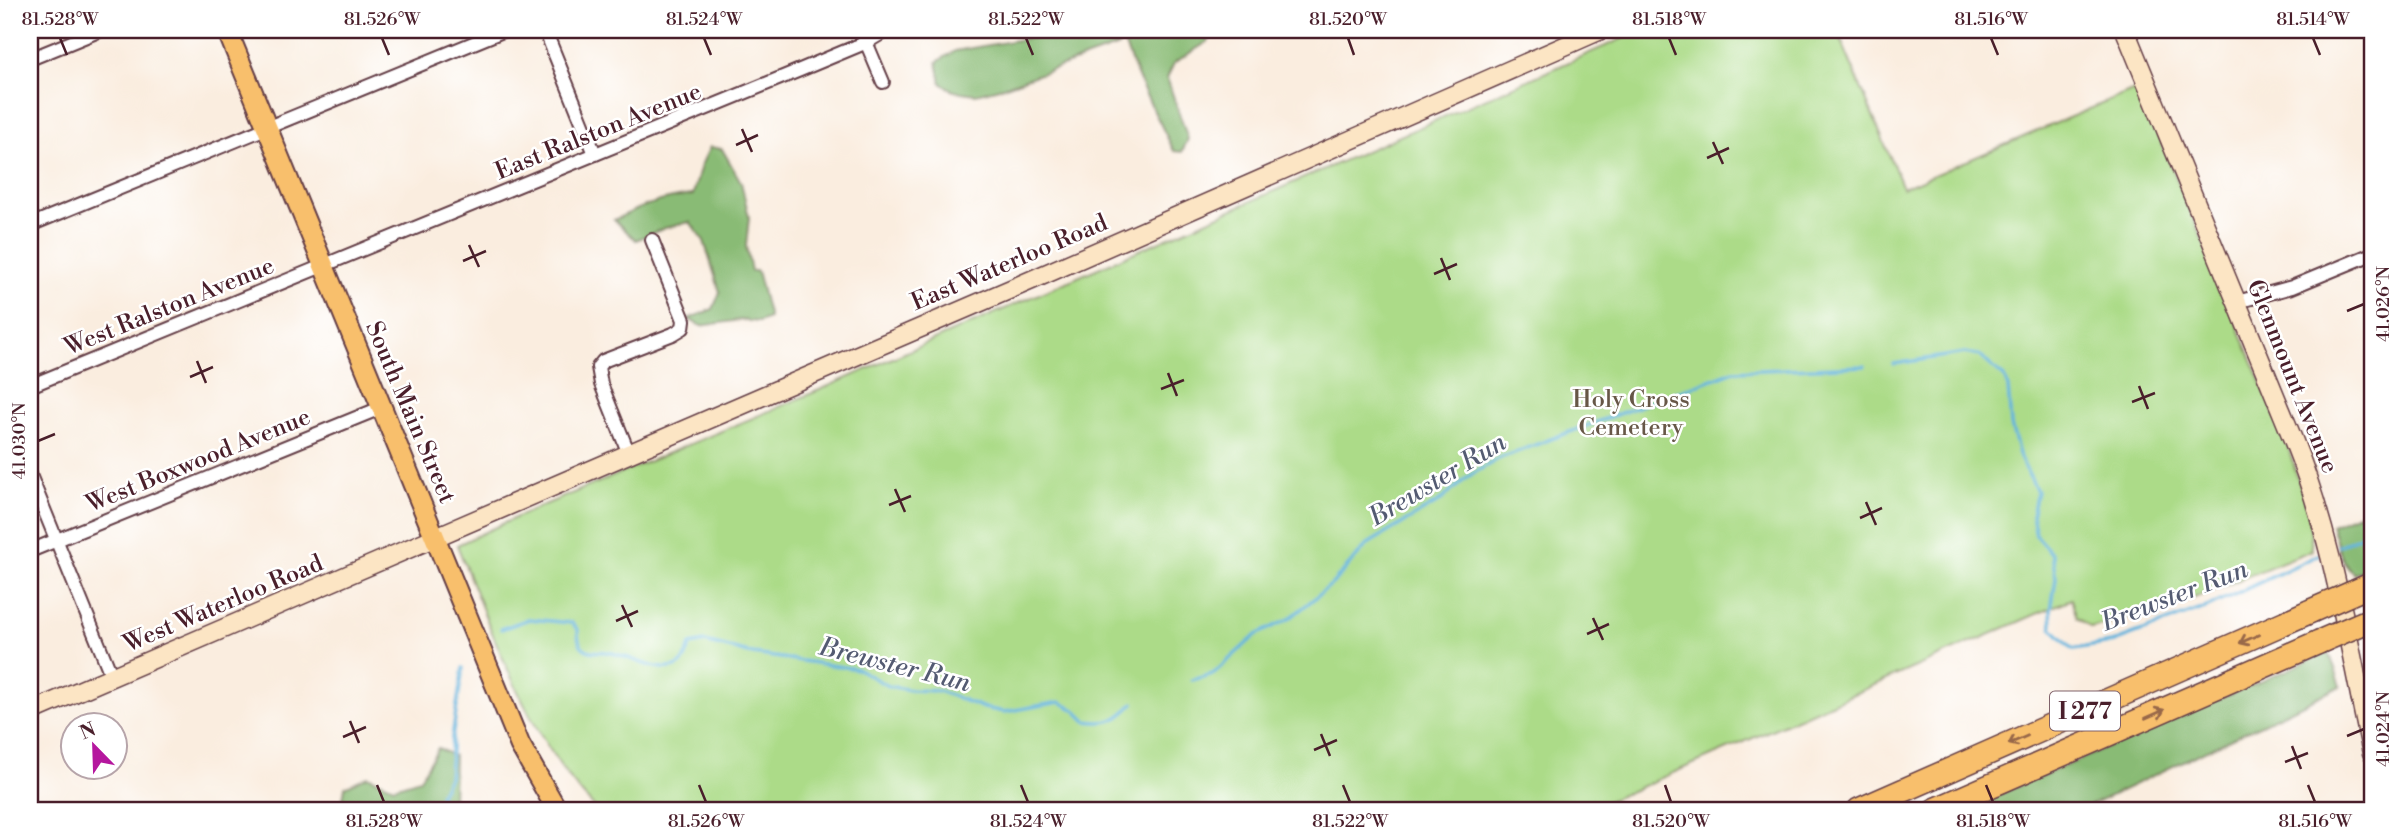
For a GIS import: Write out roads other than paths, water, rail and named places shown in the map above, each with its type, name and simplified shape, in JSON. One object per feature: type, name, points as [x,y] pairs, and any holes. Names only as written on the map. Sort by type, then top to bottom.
[{"type":"highway","name":"I 277","points":[[1859,810],[2370,585]]},
{"type":"highway","name":"I 277","points":[[1936,810],[2372,619]]},
{"type":"main road","name":"South Main Street","points":[[227,30],[520,745],[557,810]]},
{"type":"main road","name":"East Waterloo Road","points":[[436,538],[1601,30]]},
{"type":"main road","name":"Glenmount Avenue","points":[[2125,30],[2314,495],[2325,534],[2372,753]]},
{"type":"main road","name":"West Waterloo Road","points":[[30,712],[436,538]]},
{"type":"street","points":[[30,59],[102,30]]},
{"type":"street","points":[[30,225],[505,30]]},
{"type":"street","points":[[545,30],[595,154]]},
{"type":"street","name":"East Ralston Avenue","points":[[324,266],[595,154],[864,36],[887,30]]},
{"type":"street","points":[[864,36],[883,82]]},
{"type":"street","points":[[629,454],[597,372],[603,362],[683,328],[684,320],[653,240]]},
{"type":"street","points":[[2237,302],[2292,287],[2372,254]]},
{"type":"street","name":"West Ralston Avenue","points":[[30,386],[324,266]]},
{"type":"street","name":"West Boxwood Avenue","points":[[30,551],[383,407]]},
{"type":"street","points":[[30,475],[112,677]]},
{"type":"waterway","name":"Brewster Run","points":[[1894,364],[1965,353],[1980,356],[2004,377],[2008,387],[2011,425],[2020,458],[2037,491],[2032,516],[2036,536],[2052,554],[2056,578],[2051,610],[2052,628],[2073,649],[2111,643],[2210,606],[2318,555]]},
{"type":"waterway","name":"Brewster Run","points":[[1192,680],[1213,674],[1256,635],[1289,619],[1332,584],[1368,544],[1440,501],[1469,476],[1500,458],[1734,371],[1865,366]]},
{"type":"waterway","name":"Brewster Run","points":[[2338,546],[2372,530]]},
{"type":"waterway","name":"Brewster Run","points":[[501,629],[529,619],[572,623],[578,630],[580,643],[587,650],[614,653],[667,668],[681,664],[690,645],[705,642],[753,654],[858,669],[888,686],[939,691],[984,708],[1004,712],[1060,702],[1075,710],[1086,721],[1101,722],[1113,720],[1134,703]]},
{"type":"waterway","name":"Brewster Run","points":[[440,810],[440,794],[449,777],[452,737],[463,668]]},
{"type":"park label","name":"Holy Cross Cemetery","points":[[1631,413]]}]
